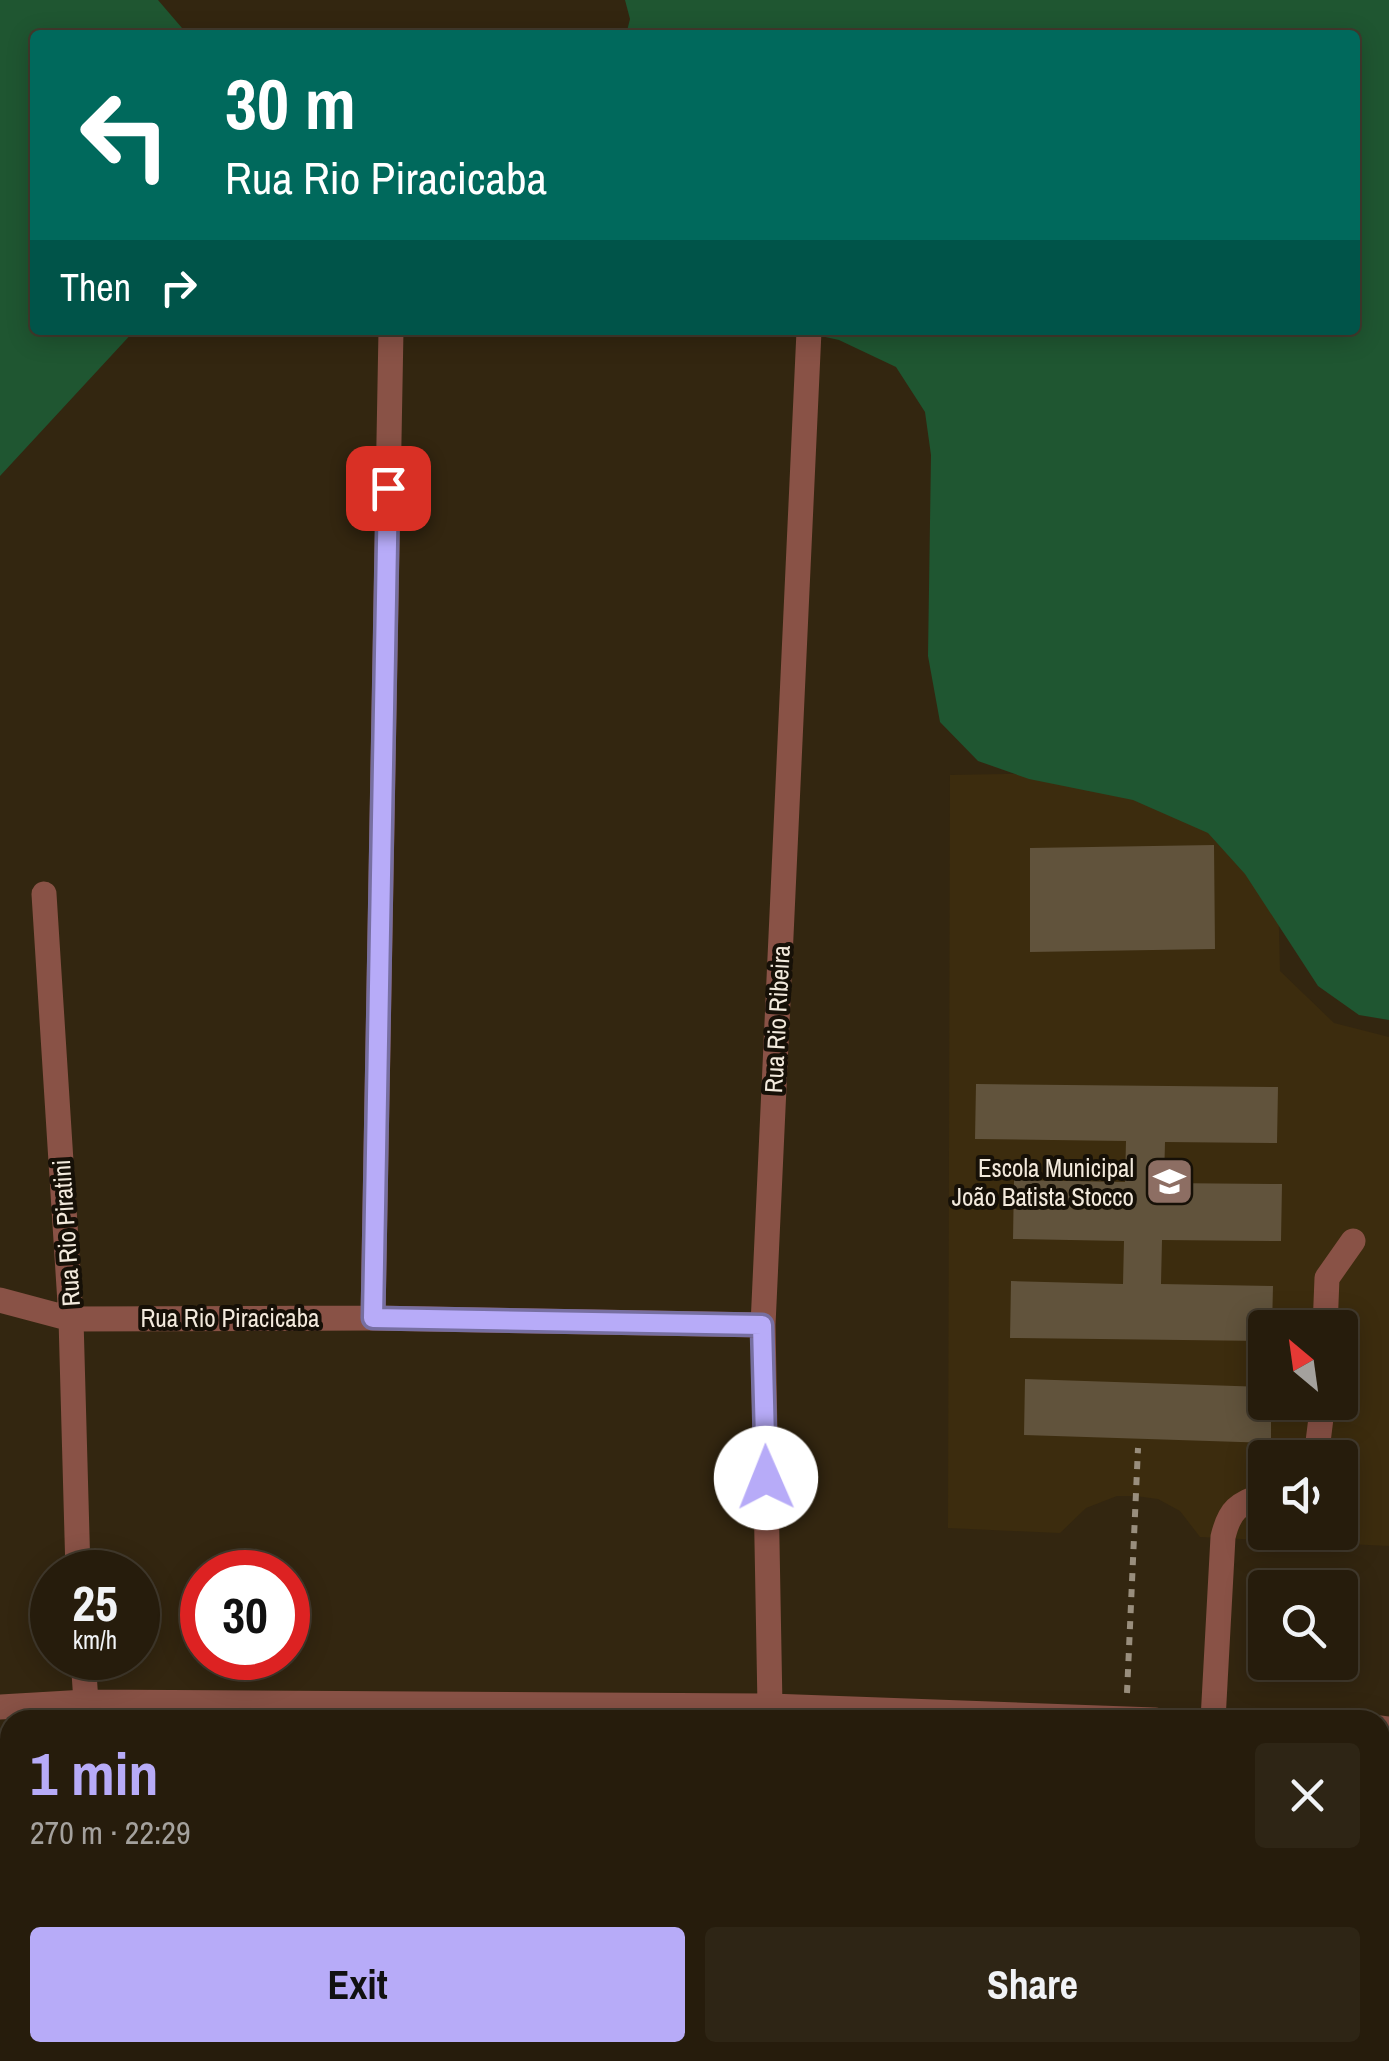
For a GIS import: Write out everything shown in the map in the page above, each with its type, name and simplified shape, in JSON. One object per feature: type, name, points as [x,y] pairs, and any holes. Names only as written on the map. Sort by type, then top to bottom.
[{"type":"street","points":[[373,1318],[391,335]]},
{"type":"street","name":"Rua Rio Ribeira","points":[[770,1706],[762,1325],[809,335]]},
{"type":"street","name":"Rua Rio Piratini","points":[[44,894],[72,1319],[77,1550]]},
{"type":"street","points":[[1326,1310],[1327,1278],[1353,1242]]},
{"type":"street","name":"Rua Rio Piracicaba","points":[[0,1300],[72,1319],[373,1318],[762,1325]]},
{"type":"street","points":[[1213,1710],[1219,1566],[1230,1512],[1248,1500]]},
{"type":"street","points":[[83,1680],[84,1710]]},
{"type":"street","points":[[469,1710],[770,1706],[880,1710]]},
{"type":"street","points":[[0,1707],[63,1710]]},
{"type":"path","points":[[1126,1710],[1138,1448]]},
{"type":"shaded area","name":"Escola Municipal João Batista Stocco","points":[[1275,769],[1280,971],[1334,1023],[1389,1037],[1389,1546],[1358,1545],[1358,1440],[1248,1440],[1248,1539],[1200,1537],[1180,1511],[1158,1499],[1136,1496],[1117,1496],[1086,1508],[1060,1533],[948,1528],[950,775]]},
{"type":"green space","points":[[0,0],[158,0],[184,30],[30,30],[30,335],[130,335],[0,476]]},
{"type":"green space","points":[[625,0],[1389,0],[1389,1020],[1359,1015],[1318,986],[1245,874],[1208,833],[1133,800],[1029,779],[978,761],[940,722],[928,656],[931,455],[925,412],[896,367],[839,340],[816,335],[1360,335],[1360,30],[627,30],[630,19]]},
{"type":"building","points":[[1214,845],[1215,949],[1030,952],[1030,848]]},
{"type":"building","points":[[976,1084],[1278,1087],[1277,1143],[1165,1142],[1164,1183],[1282,1184],[1281,1241],[1162,1240],[1161,1284],[1273,1286],[1272,1310],[1248,1310],[1248,1341],[1010,1338],[1011,1281],[1123,1284],[1124,1241],[1013,1239],[1014,1180],[1125,1182],[1126,1141],[975,1139]]},
{"type":"building","points":[[1025,1379],[1248,1386],[1248,1420],[1271,1420],[1271,1440],[1248,1442],[1024,1435]]},
{"type":"place","name":"Escola Municipal João Batista Stocco","points":[[1169,1182]]},
{"type":"route","points":[[388,488],[373,1318],[762,1325],[766,1478]]}]
